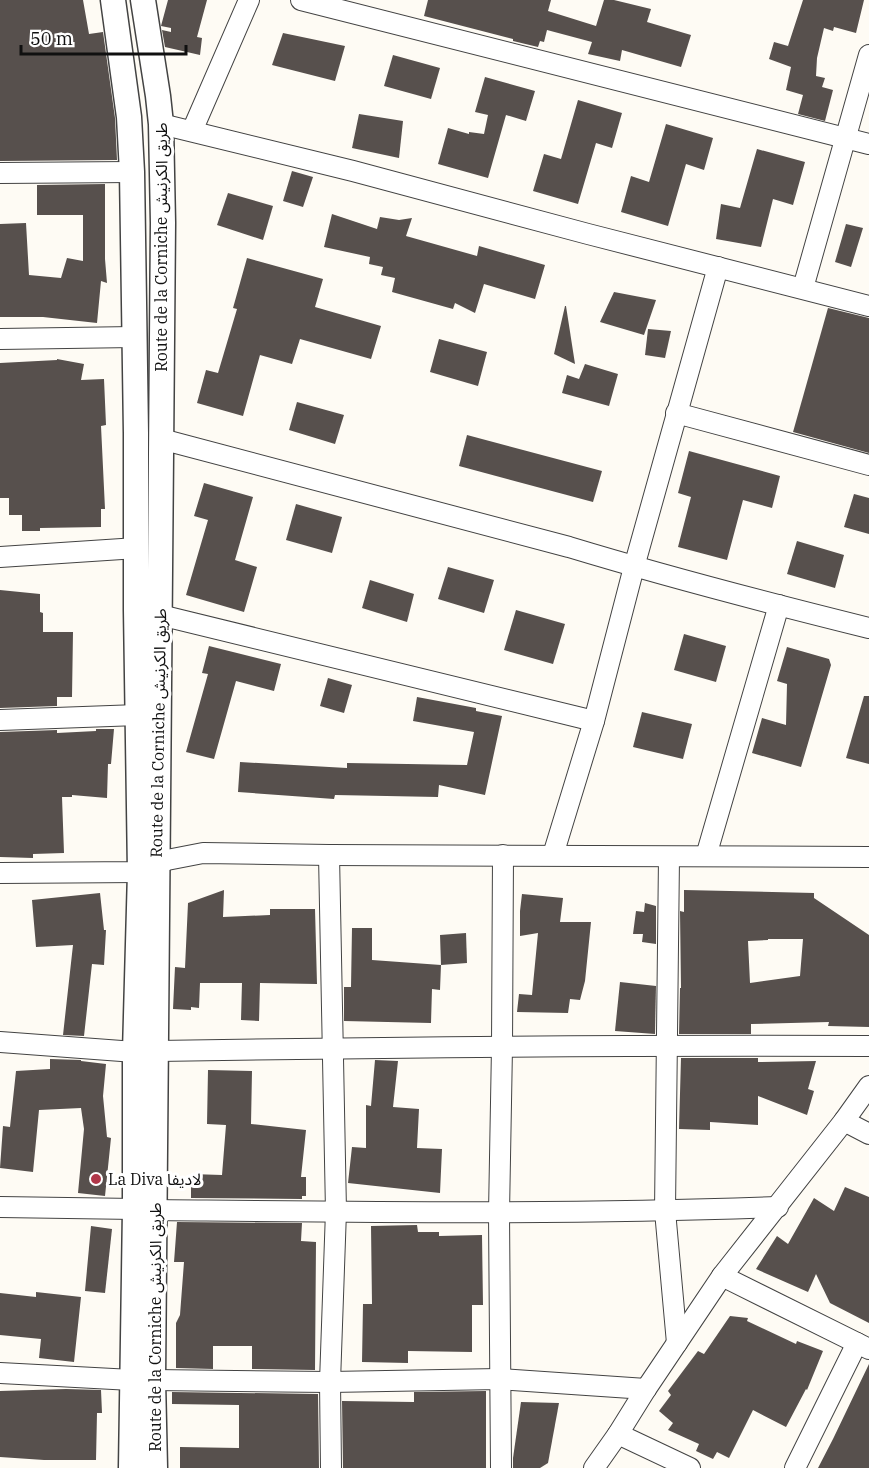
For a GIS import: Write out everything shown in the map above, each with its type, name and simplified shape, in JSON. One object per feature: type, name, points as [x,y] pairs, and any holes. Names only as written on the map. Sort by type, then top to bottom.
[{"type":"street","name":"Route de la Corniche طريق الكرنيش","points":[[113,0],[129,117],[132,172],[138,715],[148,868]]},
{"type":"street","name":"Route de la Corniche طريق الكرنيش","points":[[131,1468],[143,1380],[148,868],[159,615],[163,223],[161,124],[143,0]]},
{"type":"street","points":[[192,131],[249,0]]},
{"type":"street","points":[[302,0],[869,144]]},
{"type":"street","points":[[803,288],[869,55]]},
{"type":"street","points":[[161,124],[365,174],[869,306]]},
{"type":"street","points":[[0,173],[132,172]]},
{"type":"street","points":[[553,855],[594,720],[676,413],[718,267]]},
{"type":"street","points":[[0,339],[134,337]]},
{"type":"street","points":[[676,413],[869,465]]},
{"type":"street","points":[[161,440],[569,547],[634,567],[869,627]]},
{"type":"street","points":[[0,557],[137,548]]},
{"type":"street","points":[[706,856],[779,605]]},
{"type":"street","points":[[159,615],[594,720]]},
{"type":"street","points":[[0,720],[138,715]]},
{"type":"street","points":[[0,873],[148,868],[167,860],[203,853],[869,857]]},
{"type":"street","points":[[329,855],[336,1211],[330,1382],[331,1468]]},
{"type":"street","points":[[501,1468],[499,1213],[503,855]]},
{"type":"street","points":[[669,857],[666,1211],[677,1343]]},
{"type":"street","points":[[0,1042],[146,1052],[667,1045],[869,1046]]},
{"type":"street","points":[[594,1468],[722,1276],[844,1122],[869,1086]]},
{"type":"street","points":[[844,1122],[869,1134]]},
{"type":"street","points":[[0,1207],[499,1213],[778,1207]]},
{"type":"street","points":[[722,1276],[863,1346],[795,1468]]},
{"type":"street","points":[[0,1373],[143,1380],[330,1382],[499,1379],[646,1389]]},
{"type":"street","name":"Route de la Corniche طريق الكرنيش","points":[[143,1380],[155,1468]]},
{"type":"street","points":[[618,1434],[690,1468]]},
{"type":"building","points":[[0,0],[83,0],[89,34],[103,32],[115,118],[117,160],[0,161]]},
{"type":"building","points":[[168,0],[207,0],[197,37],[202,38],[200,55],[165,47],[162,30],[171,32],[171,28],[161,26]]},
{"type":"building","points":[[428,0],[551,0],[548,11],[596,26],[604,0],[614,0],[651,9],[647,22],[691,35],[681,67],[622,50],[620,61],[588,54],[592,42],[547,30],[544,42],[540,41],[538,47],[424,16]]},
{"type":"building","points":[[803,0],[864,0],[856,33],[834,27],[833,31],[824,28],[817,58],[816,76],[825,78],[822,87],[833,90],[825,121],[798,114],[803,95],[786,90],[791,67],[769,59],[774,42],[788,46]]},
{"type":"building","points":[[283,33],[345,46],[335,81],[272,65]]},
{"type":"building","points":[[393,55],[440,68],[431,99],[384,86]]},
{"type":"building","points":[[485,77],[535,91],[526,121],[506,115],[488,178],[438,164],[448,128],[469,134],[469,132],[484,134],[488,115],[475,112]]},
{"type":"building","points":[[578,100],[622,113],[612,148],[596,143],[578,204],[533,191],[544,154],[561,159]]},
{"type":"building","points":[[359,114],[403,121],[399,158],[352,148]]},
{"type":"building","points":[[666,124],[713,138],[704,170],[686,164],[668,226],[621,212],[631,176],[649,182]]},
{"type":"building","points":[[757,149],[805,162],[793,205],[773,199],[761,247],[716,239],[721,204],[740,208]]},
{"type":"building","points":[[292,171],[313,177],[303,207],[283,201]]},
{"type":"building","points":[[105,184],[107,283],[101,281],[97,323],[43,317],[0,317],[0,224],[26,223],[29,275],[61,278],[67,258],[83,261],[83,215],[37,215],[37,185]]},
{"type":"building","points":[[228,193],[273,206],[263,240],[217,225]]},
{"type":"building","points":[[332,214],[377,229],[380,217],[399,220],[412,218],[406,236],[477,256],[479,246],[545,265],[535,299],[484,284],[475,313],[455,303],[453,309],[392,292],[395,278],[381,275],[383,267],[369,264],[370,257],[324,247]]},
{"type":"building","points":[[846,224],[863,228],[851,267],[835,262]]},
{"type":"building","points":[[247,258],[323,279],[315,307],[381,326],[371,359],[300,339],[292,364],[260,355],[243,416],[197,403],[206,370],[218,373],[237,309],[233,308]]},
{"type":"building","points":[[614,292],[656,300],[644,335],[600,322]]},
{"type":"building","points":[[566,306],[575,364],[554,354]]},
{"type":"building","points":[[828,308],[869,318],[869,453],[793,432]]},
{"type":"building","points":[[648,329],[671,331],[665,358],[645,355]]},
{"type":"building","points":[[439,339],[487,352],[478,386],[430,372]]},
{"type":"building","points":[[57,359],[84,364],[81,380],[104,379],[106,425],[101,426],[105,509],[101,509],[101,527],[40,528],[40,531],[22,531],[22,515],[9,515],[9,498],[0,498],[0,363]]},
{"type":"building","points":[[585,364],[618,374],[609,406],[562,393],[567,375],[579,379]]},
{"type":"building","points":[[297,402],[344,415],[335,444],[289,430]]},
{"type":"building","points":[[467,435],[602,471],[593,502],[459,466]]},
{"type":"building","points":[[689,451],[780,476],[772,508],[743,500],[727,560],[678,547],[691,497],[678,493]]},
{"type":"building","points":[[204,483],[253,497],[235,560],[257,567],[244,612],[186,595],[208,520],[194,516]]},
{"type":"building","points":[[854,494],[869,498],[869,534],[844,527]]},
{"type":"building","points":[[296,504],[342,517],[332,553],[286,540]]},
{"type":"building","points":[[797,541],[844,555],[835,588],[787,574]]},
{"type":"building","points":[[448,567],[494,580],[484,613],[438,599]]},
{"type":"building","points":[[370,580],[414,594],[407,622],[362,608]]},
{"type":"building","points":[[0,590],[40,594],[43,632],[73,632],[72,697],[57,697],[57,706],[0,708]]},
{"type":"building","points":[[516,610],[565,624],[553,664],[504,650]]},
{"type":"building","points":[[684,634],[726,646],[716,682],[674,670]]},
{"type":"building","points":[[209,646],[281,664],[274,691],[236,681],[214,759],[186,752],[208,674],[202,673]]},
{"type":"building","points":[[787,647],[829,659],[831,665],[801,767],[752,753],[762,718],[786,725],[787,684],[777,681]]},
{"type":"building","points":[[328,678],[352,685],[344,713],[320,706]]},
{"type":"building","points":[[864,696],[869,696],[869,764],[846,758]]},
{"type":"building","points":[[417,697],[476,708],[476,711],[502,716],[485,795],[439,785],[438,797],[335,795],[334,799],[238,792],[240,762],[347,768],[347,763],[467,765],[474,732],[413,721]]},
{"type":"building","points":[[642,712],[692,724],[683,759],[633,747]]},
{"type":"building","points":[[96,729],[114,729],[111,764],[108,764],[107,798],[72,795],[72,797],[62,797],[64,853],[33,854],[33,858],[0,857],[0,732],[57,730],[57,733],[96,731]]},
{"type":"building","points":[[224,890],[223,917],[270,915],[270,909],[315,909],[317,984],[260,983],[259,1021],[241,1020],[242,983],[200,983],[199,1008],[173,1009],[175,967],[185,968],[188,903]]},
{"type":"building","points":[[684,890],[814,893],[814,898],[869,935],[869,1027],[828,1026],[829,1022],[751,1024],[751,1034],[679,1034],[680,911],[684,912]],"holes":[[[803,939],[800,976],[750,983],[748,941]]]},
{"type":"building","points":[[100,893],[104,930],[106,930],[104,965],[92,964],[84,1036],[63,1035],[73,945],[36,947],[32,900]]},
{"type":"building","points":[[522,894],[563,898],[560,922],[591,922],[585,981],[580,1000],[570,999],[568,1013],[517,1012],[519,994],[532,995],[538,933],[520,936]]},
{"type":"building","points":[[645,903],[656,906],[656,944],[642,942],[643,934],[633,934],[636,911],[644,912]]},
{"type":"building","points":[[352,928],[372,928],[372,960],[441,965],[440,990],[432,989],[431,1023],[344,1021],[344,987],[351,987]]},
{"type":"building","points":[[466,933],[467,963],[441,965],[440,935]]},
{"type":"building","points":[[620,982],[656,986],[655,1034],[615,1031]]},
{"type":"building","points":[[681,1058],[758,1058],[758,1062],[816,1061],[808,1089],[814,1091],[807,1115],[758,1096],[758,1125],[710,1122],[710,1130],[679,1129]]},
{"type":"building","points":[[50,1059],[106,1064],[103,1096],[107,1137],[111,1138],[105,1196],[78,1193],[84,1129],[81,1108],[39,1110],[33,1172],[0,1168],[3,1126],[10,1127],[16,1071],[50,1069]]},
{"type":"building","points":[[375,1060],[398,1061],[393,1107],[419,1109],[417,1148],[442,1149],[440,1193],[348,1183],[352,1147],[366,1148],[366,1105],[371,1106]]},
{"type":"building","points":[[208,1070],[252,1071],[251,1124],[306,1130],[301,1177],[306,1177],[306,1196],[302,1196],[302,1199],[191,1198],[191,1174],[222,1175],[226,1125],[207,1124]]},
{"type":"building","points":[[845,1187],[869,1197],[869,1323],[830,1303],[816,1274],[808,1292],[756,1269],[777,1236],[788,1244],[814,1198],[834,1211]]},
{"type":"building","points":[[177,1222],[302,1223],[301,1241],[316,1242],[315,1370],[252,1369],[252,1346],[213,1346],[213,1369],[176,1368],[176,1323],[180,1315],[184,1262],[174,1262]]},
{"type":"building","points":[[417,1225],[418,1232],[439,1232],[439,1236],[482,1235],[483,1305],[472,1305],[472,1352],[408,1351],[408,1363],[362,1362],[363,1304],[372,1304],[371,1226]]},
{"type":"building","points":[[91,1226],[112,1229],[105,1293],[85,1291]]},
{"type":"building","points":[[36,1292],[81,1297],[74,1362],[39,1358],[41,1339],[0,1335],[0,1293],[36,1297]]},
{"type":"building","points":[[730,1316],[748,1318],[747,1321],[796,1344],[797,1341],[823,1351],[807,1390],[786,1427],[753,1410],[729,1458],[717,1452],[713,1459],[696,1451],[699,1444],[668,1430],[673,1423],[659,1411],[671,1395],[668,1391],[698,1351],[704,1354]]},
{"type":"building","points":[[869,1364],[869,1468],[818,1468],[833,1439]]},
{"type":"building","points":[[101,1390],[102,1413],[97,1413],[96,1460],[0,1457],[0,1391]]},
{"type":"building","points":[[486,1391],[486,1468],[343,1468],[342,1401],[414,1402],[414,1392]]},
{"type":"building","points":[[172,1392],[318,1394],[319,1468],[180,1468],[180,1447],[239,1448],[239,1405],[172,1404]]},
{"type":"building","points":[[521,1402],[559,1403],[548,1463],[540,1468],[513,1468]]},
{"type":"place","name":"La Diva لاديفا","points":[[96,1179]]}]
